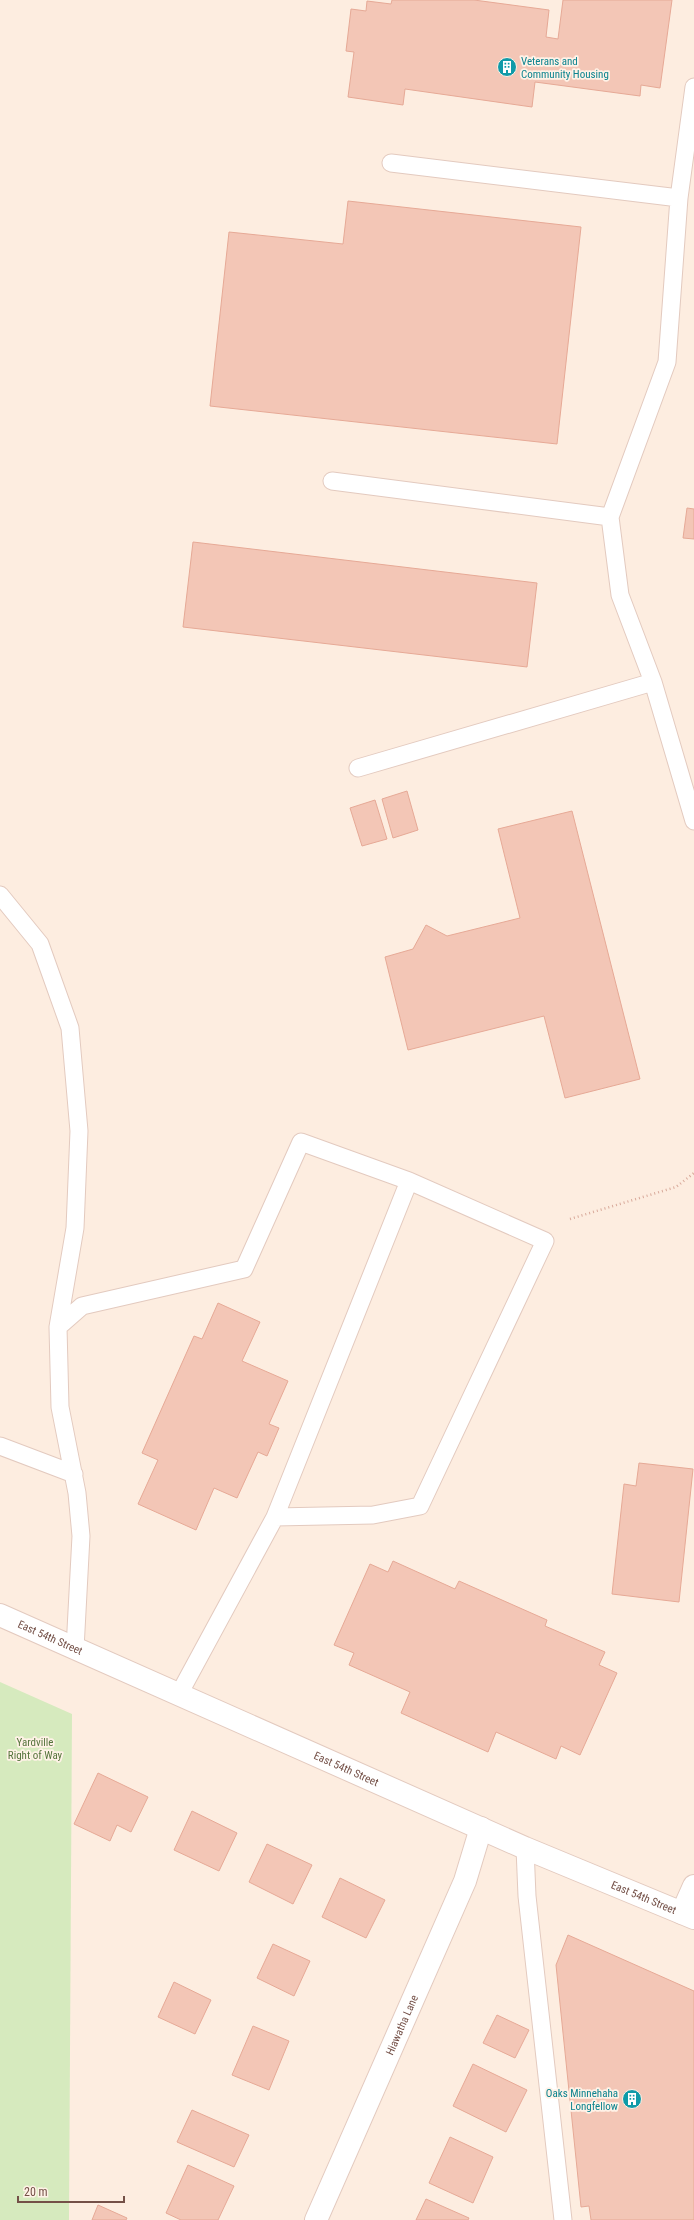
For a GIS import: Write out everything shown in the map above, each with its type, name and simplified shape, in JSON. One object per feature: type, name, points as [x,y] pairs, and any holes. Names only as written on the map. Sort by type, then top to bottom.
[{"type":"street","name":"East 54th Street","points":[[0,1616],[178,1696],[525,1848],[688,1916]]},
{"type":"street","name":"Hiawatha Lane","points":[[316,2220],[465,1881],[481,1828]]},
{"type":"street","points":[[688,1916],[694,1886]]},
{"type":"lane","points":[[694,87],[679,198],[667,362],[610,517],[620,595],[653,682],[694,821]]},
{"type":"lane","points":[[391,162],[679,198]]},
{"type":"lane","points":[[332,481],[610,517]]},
{"type":"lane","points":[[358,768],[653,682]]},
{"type":"lane","points":[[0,895],[40,944],[70,1028],[78,1132],[75,1220],[58,1326],[60,1407],[74,1474],[81,1536],[75,1649]]},
{"type":"lane","points":[[58,1326],[82,1306],[129,1294],[244,1269],[301,1142],[409,1181],[545,1241],[420,1506],[372,1516],[275,1517]]},
{"type":"lane","points":[[178,1696],[275,1517],[409,1181]]},
{"type":"lane","points":[[0,1446],[74,1474]]},
{"type":"lane","points":[[525,1848],[528,1904],[563,2220]]},
{"type":"path","points":[[570,1219],[676,1187],[694,1173]]},
{"type":"green space","name":"Yardville Right of Way","points":[[0,1682],[72,1714],[69,2220],[0,2220]]},
{"type":"building","name":"Veterans and Community Housing","points":[[392,0],[474,0],[549,10],[546,37],[558,39],[563,0],[672,0],[660,88],[641,85],[640,96],[535,82],[532,107],[405,89],[403,105],[348,97],[354,52],[346,51],[351,9],[366,11],[367,1],[391,4]]},
{"type":"building","points":[[348,201],[581,227],[557,444],[210,406],[229,232],[343,244]]},
{"type":"building","points":[[687,508],[694,509],[694,539],[683,538]]},
{"type":"building","points":[[193,542],[537,583],[527,667],[183,627]]},
{"type":"building","points":[[407,791],[418,830],[393,838],[382,799]]},
{"type":"building","points":[[375,800],[387,839],[362,846],[350,808]]},
{"type":"building","points":[[572,811],[640,1079],[565,1098],[544,1016],[408,1050],[385,957],[413,949],[426,925],[447,936],[520,918],[498,829]]},
{"type":"building","points":[[218,1303],[260,1322],[242,1361],[288,1381],[269,1424],[279,1428],[267,1456],[258,1452],[237,1498],[214,1488],[196,1530],[138,1504],[158,1460],[142,1453],[194,1336],[202,1339]]},
{"type":"building","points":[[639,1463],[693,1469],[679,1602],[612,1594],[624,1484],[636,1486]]},
{"type":"building","points":[[393,1561],[455,1589],[459,1581],[547,1620],[545,1626],[605,1652],[599,1665],[617,1673],[580,1755],[561,1746],[556,1759],[496,1732],[488,1752],[401,1713],[410,1692],[349,1665],[354,1653],[334,1645],[370,1564],[388,1572]]},
{"type":"building","points":[[98,1773],[148,1797],[131,1832],[117,1825],[110,1841],[74,1824]]},
{"type":"building","points":[[192,1811],[237,1833],[219,1871],[174,1850]]},
{"type":"building","points":[[267,1844],[312,1865],[293,1904],[249,1882]]},
{"type":"building","points":[[340,1878],[385,1900],[366,1938],[322,1917]]},
{"type":"building","name":"Oaks Minnehaha Longfellow","points":[[568,1935],[694,1991],[694,2220],[591,2220],[589,2206],[581,2207],[556,1965]]},
{"type":"building","points":[[273,1944],[310,1961],[294,1996],[257,1978]]},
{"type":"building","points":[[174,1982],[211,2000],[195,2034],[158,2017]]},
{"type":"building","points":[[497,2015],[529,2030],[515,2058],[483,2043]]},
{"type":"building","points":[[253,2026],[289,2041],[269,2090],[232,2075]]},
{"type":"building","points":[[473,2064],[527,2090],[506,2132],[453,2106]]},
{"type":"building","points":[[192,2110],[249,2135],[234,2167],[177,2142]]},
{"type":"building","points":[[450,2137],[493,2157],[473,2203],[429,2183]]},
{"type":"building","points":[[188,2165],[234,2186],[218,2220],[181,2220],[166,2213]]},
{"type":"building","points":[[426,2199],[469,2218],[468,2220],[416,2220]]},
{"type":"building","points":[[98,2205],[127,2218],[126,2220],[92,2220]]},
{"type":"place","name":"Veterans and Community Housing","points":[[507,67]]},
{"type":"place","name":"Oaks Minnehaha Longfellow","points":[[632,2099]]}]
